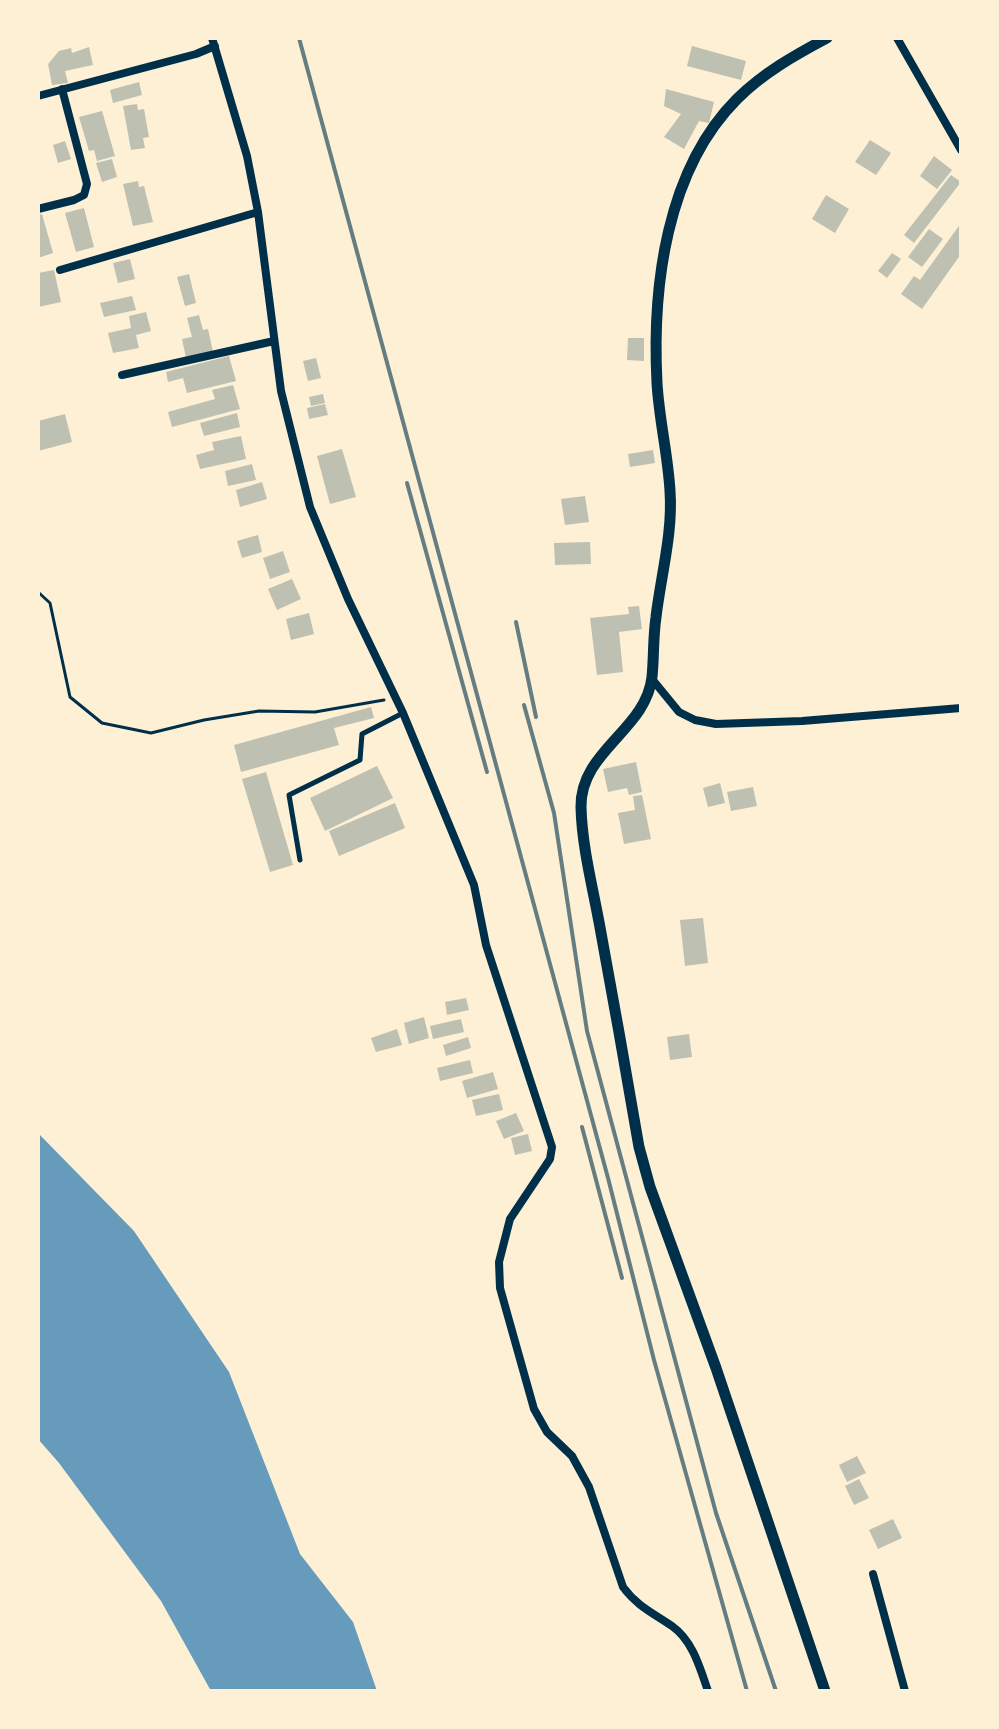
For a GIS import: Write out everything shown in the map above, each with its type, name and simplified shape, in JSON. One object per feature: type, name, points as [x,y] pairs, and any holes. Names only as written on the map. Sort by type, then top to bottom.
[{"type":"street","points":[[825,1691],[716,1368],[650,1187],[639,1147],[582,813],[586,780],[598,759],[638,711],[652,679],[656,618],[671,516],[656,347],[659,299],[672,216],[698,152],[736,100],[762,77],[827,38]]},
{"type":"street","points":[[897,38],[961,150]]},
{"type":"street","points":[[38,96],[196,54],[214,42],[247,156],[258,212],[281,391],[310,507],[348,599],[403,713],[474,885],[486,945],[552,1147],[550,1159],[510,1219],[503,1242],[499,1262],[500,1288],[507,1319],[534,1409],[547,1432],[572,1456],[589,1487],[623,1587],[648,1613],[680,1633],[694,1653],[708,1691]]},
{"type":"street","points":[[38,209],[84,195],[87,184],[62,89]]},
{"type":"street","points":[[60,270],[258,212]]},
{"type":"street","points":[[122,375],[274,341]]},
{"type":"street","points":[[652,679],[679,712],[695,720],[716,724],[802,721],[961,708]]},
{"type":"street","points":[[873,1574],[905,1691]]},
{"type":"lane","points":[[300,860],[289,795],[360,760],[362,734],[403,713]]},
{"type":"path","points":[[38,592],[50,603],[70,697],[102,723],[151,733],[259,711],[315,712],[395,698]]},
{"type":"water","points":[[38,1133],[134,1231],[229,1372],[300,1554],[353,1622],[377,1691],[211,1691],[161,1601],[38,1439]]},
{"type":"building","points":[[692,46],[746,61],[741,80],[687,66]]},
{"type":"building","points":[[89,47],[93,65],[65,71],[68,83],[52,85],[48,64],[59,51],[71,48],[72,53]]},
{"type":"building","points":[[139,82],[142,95],[113,103],[110,90]]},
{"type":"building","points":[[666,89],[714,102],[709,123],[699,121],[684,149],[664,137],[681,114],[664,106]]},
{"type":"building","points":[[137,104],[138,110],[144,109],[149,137],[143,138],[145,148],[131,150],[123,106]]},
{"type":"building","points":[[102,111],[115,156],[97,161],[94,150],[89,151],[79,117]]},
{"type":"building","points":[[870,140],[891,153],[876,175],[855,162]]},
{"type":"building","points":[[65,141],[71,159],[58,163],[53,145]]},
{"type":"building","points":[[934,156],[952,170],[937,189],[920,176]]},
{"type":"building","points":[[112,159],[117,177],[102,182],[96,163]]},
{"type":"building","points":[[951,175],[961,182],[914,243],[904,235]]},
{"type":"building","points":[[138,181],[139,187],[144,186],[153,222],[133,226],[123,184]]},
{"type":"building","points":[[826,195],[849,209],[835,233],[812,219]]},
{"type":"building","points":[[84,208],[94,247],[76,252],[65,213]]},
{"type":"building","points":[[42,214],[53,253],[38,258],[38,215]]},
{"type":"building","points":[[961,223],[961,254],[922,309],[901,294],[914,276],[920,280]]},
{"type":"building","points":[[929,229],[943,239],[922,267],[908,257]]},
{"type":"building","points":[[892,253],[901,259],[887,278],[878,271]]},
{"type":"building","points":[[130,259],[135,279],[118,283],[113,263]]},
{"type":"building","points":[[54,270],[61,302],[38,307],[38,273]]},
{"type":"building","points":[[189,274],[196,303],[185,306],[177,277]]},
{"type":"building","points":[[132,296],[136,310],[104,317],[100,303]]},
{"type":"building","points":[[146,312],[151,331],[136,335],[139,348],[113,353],[108,333],[131,328],[129,316]]},
{"type":"building","points":[[199,315],[203,330],[208,329],[213,352],[186,358],[182,339],[192,337],[187,318]]},
{"type":"building","points":[[628,338],[644,338],[644,361],[627,360]]},
{"type":"building","points":[[229,356],[236,381],[187,393],[183,378],[168,382],[166,372]]},
{"type":"building","points":[[316,358],[321,378],[308,381],[303,361]]},
{"type":"building","points":[[233,385],[240,409],[172,427],[168,412],[215,399],[212,390]]},
{"type":"building","points":[[323,394],[325,403],[311,406],[309,397]]},
{"type":"building","points":[[325,404],[328,415],[309,419],[307,408]]},
{"type":"building","points":[[237,413],[240,427],[204,436],[200,423]]},
{"type":"building","points":[[65,414],[72,442],[38,451],[38,421]]},
{"type":"building","points":[[241,436],[246,459],[200,469],[196,455],[214,450],[212,442]]},
{"type":"building","points":[[342,449],[356,497],[330,504],[317,456]]},
{"type":"building","points":[[653,450],[655,463],[630,467],[628,454]]},
{"type":"building","points":[[252,464],[256,480],[228,486],[225,471]]},
{"type":"building","points":[[262,482],[267,499],[240,507],[236,490]]},
{"type":"building","points":[[585,496],[589,522],[565,525],[561,499]]},
{"type":"building","points":[[258,535],[262,552],[242,558],[237,541]]},
{"type":"building","points":[[590,542],[591,564],[555,565],[554,543]]},
{"type":"building","points":[[283,551],[290,572],[270,579],[263,558]]},
{"type":"building","points":[[292,579],[301,599],[277,610],[268,589]]},
{"type":"building","points":[[639,606],[642,629],[619,632],[623,672],[597,675],[590,618],[629,614],[628,607]]},
{"type":"building","points":[[309,613],[314,634],[291,640],[286,619]]},
{"type":"building","points":[[371,707],[374,718],[334,728],[339,745],[241,772],[234,745]]},
{"type":"building","points":[[636,762],[642,792],[629,795],[627,788],[608,792],[603,769]]},
{"type":"building","points":[[377,766],[393,798],[325,831],[310,798]]},
{"type":"building","points":[[266,772],[293,865],[270,872],[242,779]]},
{"type":"building","points":[[720,783],[725,803],[708,807],[703,788]]},
{"type":"building","points":[[753,787],[757,806],[731,811],[727,792]]},
{"type":"building","points":[[642,795],[651,839],[624,844],[618,813],[635,810],[633,796]]},
{"type":"building","points":[[395,803],[405,828],[339,856],[329,831]]},
{"type":"building","points":[[703,918],[708,963],[685,966],[680,920]]},
{"type":"building","points":[[466,998],[469,1010],[447,1015],[445,1002]]},
{"type":"building","points":[[424,1017],[429,1038],[409,1044],[404,1023]]},
{"type":"building","points":[[461,1019],[464,1032],[433,1039],[430,1026]]},
{"type":"building","points":[[397,1029],[402,1045],[376,1052],[371,1038]]},
{"type":"building","points":[[689,1034],[692,1057],[670,1060],[667,1037]]},
{"type":"building","points":[[468,1037],[471,1048],[446,1056],[443,1045]]},
{"type":"building","points":[[470,1060],[473,1073],[440,1081],[437,1068]]},
{"type":"building","points":[[493,1072],[498,1089],[467,1098],[462,1081]]},
{"type":"building","points":[[499,1094],[503,1110],[476,1116],[472,1100]]},
{"type":"building","points":[[516,1113],[524,1131],[504,1139],[496,1121]]},
{"type":"building","points":[[528,1134],[532,1151],[515,1155],[511,1138]]},
{"type":"building","points":[[857,1456],[866,1473],[847,1482],[839,1465]]},
{"type":"building","points":[[859,1479],[869,1498],[854,1505],[845,1486]]},
{"type":"building","points":[[893,1519],[902,1538],[878,1549],[869,1530]]},
{"type":"railway","points":[[299,38],[608,1178],[654,1360],[747,1691]]},
{"type":"railway","points":[[407,483],[487,772]]},
{"type":"railway","points":[[516,622],[536,717]]},
{"type":"railway","points":[[524,705],[554,813],[587,1031],[716,1513],[776,1691]]},
{"type":"railway","points":[[582,1127],[622,1278]]}]
